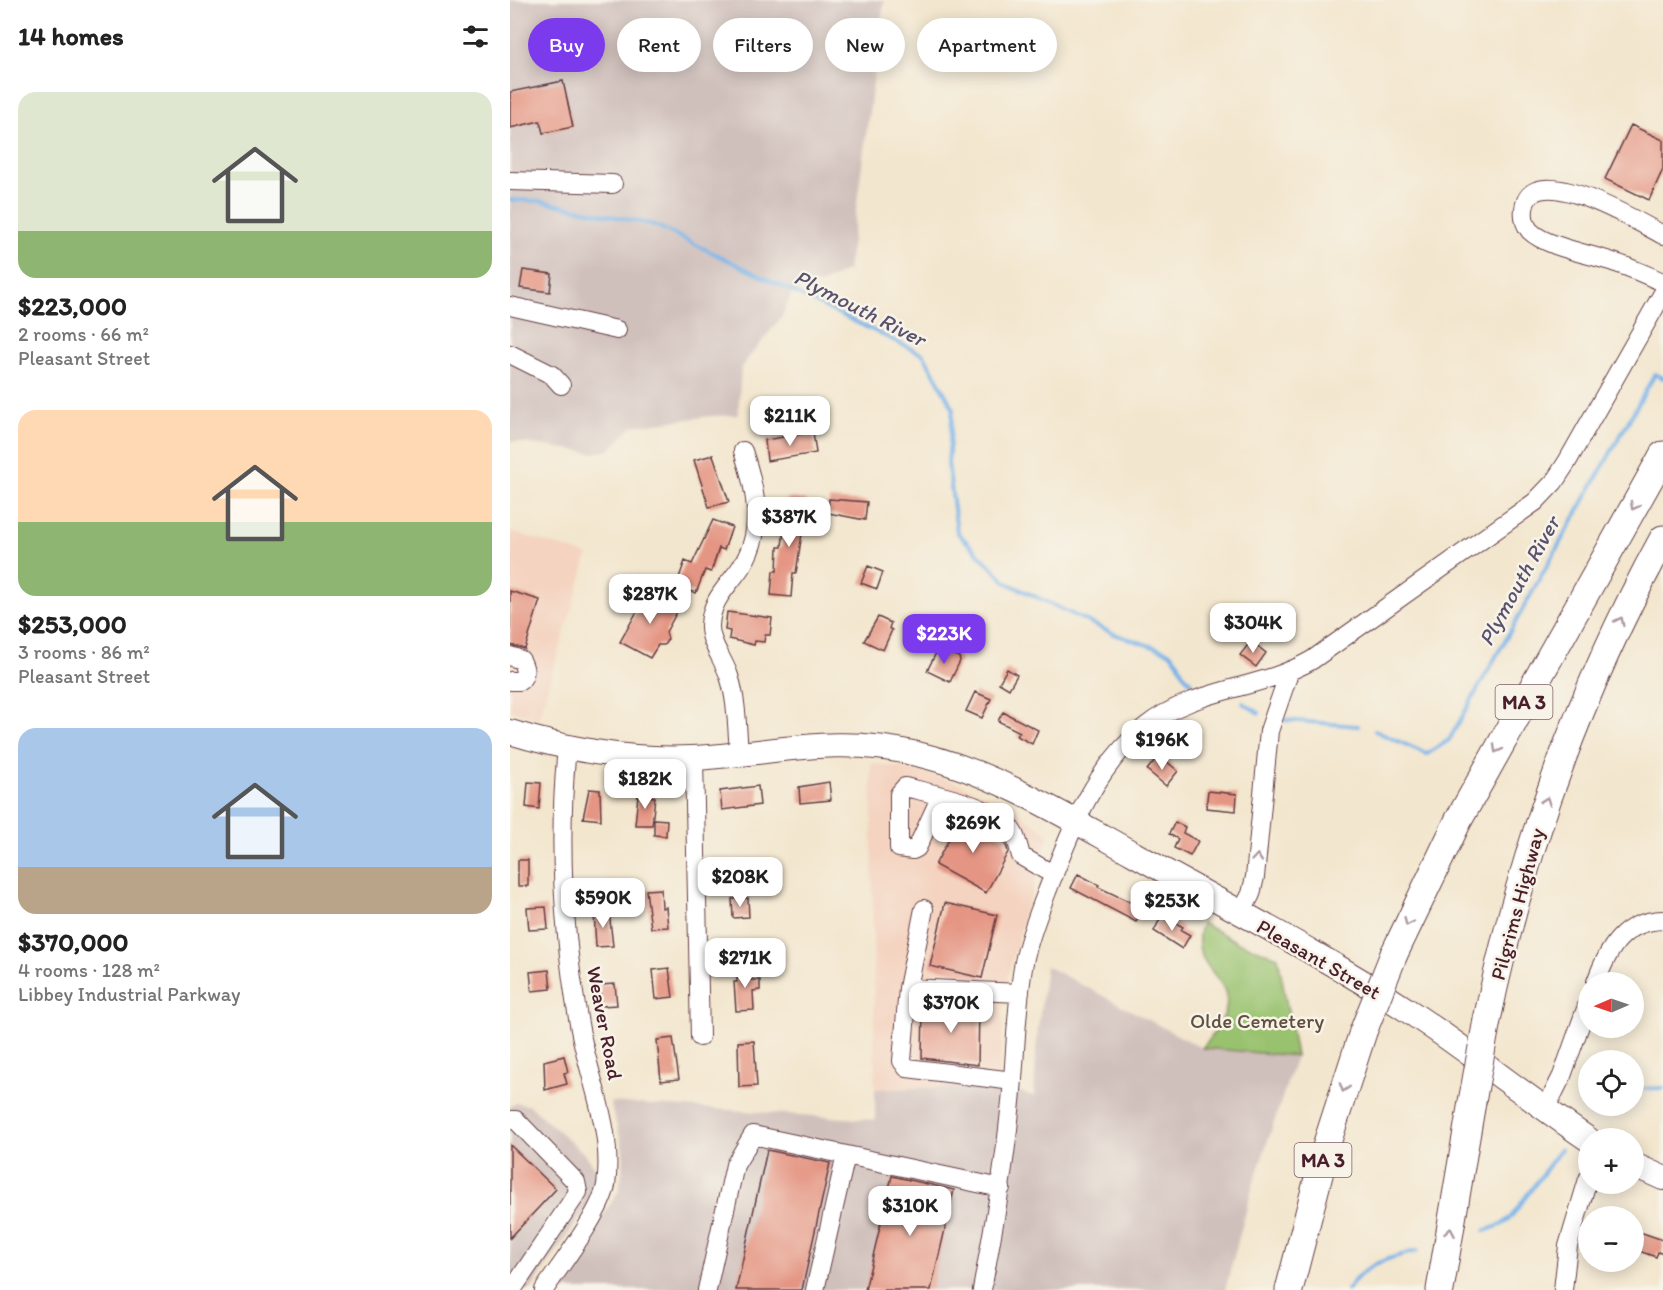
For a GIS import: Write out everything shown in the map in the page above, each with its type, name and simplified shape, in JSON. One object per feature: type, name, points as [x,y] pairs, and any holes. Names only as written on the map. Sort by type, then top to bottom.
[{"type":"highway","name":"MA 3","points":[[1289,1290],[1328,1140],[1363,1032],[1394,954],[1462,814],[1663,455]]},
{"type":"highway","name":"Pilgrims Highway","points":[[1440,1290],[1487,1020],[1519,888],[1556,774],[1600,664],[1663,539]]},
{"type":"main road","name":"Pleasant Street","points":[[510,732],[567,747],[637,758],[694,758],[794,746],[844,744],[916,754],[967,769],[1075,821],[1241,913],[1411,1013],[1578,1132]]},
{"type":"main road","points":[[1644,1169],[1663,1178]]},
{"type":"street","points":[[510,181],[613,184]]},
{"type":"street","points":[[1663,235],[1586,197],[1556,187],[1542,189],[1529,195],[1524,207],[1524,220],[1530,231],[1547,240],[1619,263],[1663,282]]},
{"type":"street","points":[[982,1290],[1001,1188],[1024,960],[1053,875],[1075,821],[1107,768],[1146,726],[1192,702],[1289,673],[1312,660],[1545,494],[1567,462],[1663,293]]},
{"type":"street","points":[[510,306],[617,330]]},
{"type":"street","points":[[510,354],[552,375],[561,385]]},
{"type":"street","points":[[739,753],[735,701],[729,676],[709,629],[715,601],[741,567],[752,544],[756,520],[756,497],[743,451]]},
{"type":"street","points":[[510,656],[521,660],[525,668],[524,677],[520,681],[510,681]]},
{"type":"street","points":[[1241,913],[1251,894],[1255,878],[1269,731],[1289,673]]},
{"type":"street","name":"Weaver Road","points":[[544,1290],[603,1197],[607,1158],[603,1126],[579,1024],[569,958],[562,823],[567,747]]},
{"type":"street","points":[[694,758],[700,1037]]},
{"type":"street","points":[[940,796],[966,803],[1000,819],[1014,833],[1021,856],[1053,875]]},
{"type":"street","points":[[924,909],[909,988],[902,1061],[907,1068],[1013,1081]]},
{"type":"street","points":[[1599,972],[1605,956],[1618,938],[1643,922],[1663,920]]},
{"type":"street","points":[[909,988],[1020,993]]},
{"type":"street","points":[[1546,1108],[1562,1076],[1578,1031]]},
{"type":"street","points":[[510,1120],[516,1120],[576,1182],[578,1192],[512,1290]]},
{"type":"street","points":[[707,1290],[735,1165],[753,1135],[1001,1188]]},
{"type":"street","points":[[816,1290],[846,1155]]},
{"type":"street","points":[[1563,1290],[1568,1246],[1584,1194]]},
{"type":"shaded area","points":[[510,0],[884,0],[882,18],[825,18],[825,72],[874,72],[848,270],[820,284],[804,285],[792,293],[781,318],[741,367],[738,415],[711,416],[633,426],[609,450],[593,453],[511,441],[510,444]]},
{"type":"shaded area","points":[[510,531],[588,555],[538,719],[510,710]]},
{"type":"shaded area","points":[[871,763],[921,771],[960,784],[1011,807],[1049,834],[1008,974],[1004,996],[999,1086],[875,1089]]},
{"type":"shaded area","points":[[1046,966],[1202,1048],[1296,1056],[1253,1185],[1225,1290],[558,1290],[619,1190],[624,1159],[610,1102],[875,1120],[875,1089],[999,1086],[1034,1096],[1037,1037]]},
{"type":"shaded area","points":[[517,1103],[530,1106],[586,1155],[597,1171],[596,1187],[590,1203],[530,1290],[510,1290],[510,1106]]},
{"type":"green space","name":"Olde Cemetery","points":[[1202,923],[1237,942],[1278,957],[1296,1056],[1202,1048],[1220,1024],[1226,1006],[1225,992],[1202,957],[1199,942]]},
{"type":"building","points":[[563,81],[573,127],[543,133],[540,121],[510,128],[510,92]]},
{"type":"building","points":[[1631,125],[1663,140],[1663,169],[1649,200],[1605,179]]},
{"type":"building","points":[[523,270],[552,274],[550,292],[520,288]]},
{"type":"building","points":[[813,432],[816,453],[767,461],[765,440]]},
{"type":"building","points":[[713,455],[729,502],[709,507],[694,460]]},
{"type":"building","points":[[787,498],[807,500],[796,573],[793,573],[791,597],[771,595],[773,571],[777,571],[778,547],[782,547]]},
{"type":"building","points":[[829,499],[867,502],[865,520],[828,513]]},
{"type":"building","points":[[713,520],[732,527],[724,550],[719,548],[711,572],[705,570],[696,593],[676,586],[685,561],[692,564]]},
{"type":"building","points":[[868,566],[883,572],[877,589],[861,583]]},
{"type":"building","points":[[649,590],[679,608],[666,632],[668,639],[664,645],[658,645],[650,658],[620,642]]},
{"type":"building","points":[[510,591],[540,600],[525,649],[510,645]]},
{"type":"building","points":[[727,612],[772,618],[770,635],[765,635],[764,642],[755,641],[754,645],[729,639],[730,631],[725,630]]},
{"type":"building","points":[[878,617],[891,623],[889,628],[892,630],[883,650],[864,641]]},
{"type":"building","points":[[1251,641],[1266,653],[1256,667],[1240,655]]},
{"type":"building","points":[[939,647],[959,657],[960,661],[950,682],[927,671]]},
{"type":"building","points":[[1007,669],[1017,675],[1009,689],[999,683]]},
{"type":"building","points":[[975,692],[991,699],[982,718],[966,711]]},
{"type":"building","points":[[1003,712],[1038,730],[1032,744],[1017,736],[1020,732],[998,721]]},
{"type":"building","points":[[1159,755],[1178,771],[1166,786],[1147,770]]},
{"type":"building","points":[[528,782],[541,783],[539,809],[526,807]]},
{"type":"building","points":[[829,782],[831,800],[800,803],[799,787]]},
{"type":"building","points":[[758,786],[760,805],[722,810],[720,791]]},
{"type":"building","points":[[589,789],[600,790],[601,820],[583,818]]},
{"type":"building","points":[[1208,791],[1237,794],[1236,811],[1206,808]]},
{"type":"building","points":[[638,795],[655,797],[652,825],[635,825]]},
{"type":"building","points":[[962,815],[1002,837],[1007,848],[1008,852],[986,893],[935,865]]},
{"type":"building","points":[[654,819],[667,820],[666,836],[654,835]]},
{"type":"building","points":[[1175,822],[1185,827],[1183,833],[1198,841],[1190,856],[1174,848],[1178,839],[1169,834]]},
{"type":"building","points":[[518,860],[528,860],[528,886],[518,886]]},
{"type":"building","points":[[1078,874],[1099,885],[1098,887],[1143,908],[1136,922],[1071,888]]},
{"type":"building","points":[[661,889],[662,908],[666,907],[668,927],[651,928],[646,890]]},
{"type":"building","points":[[748,898],[749,917],[733,918],[732,899]]},
{"type":"building","points":[[945,903],[997,915],[982,978],[930,966]]},
{"type":"building","points":[[546,907],[548,929],[529,930],[527,908]]},
{"type":"building","points":[[609,911],[613,946],[596,947],[594,912]]},
{"type":"building","points":[[1162,915],[1183,927],[1181,930],[1190,935],[1182,949],[1154,931]]},
{"type":"building","points":[[737,967],[751,967],[751,980],[760,980],[760,990],[753,991],[754,1010],[736,1011],[734,982],[737,982]]},
{"type":"building","points":[[669,968],[673,997],[656,999],[653,970]]},
{"type":"building","points":[[549,970],[551,989],[532,991],[530,972]]},
{"type":"building","points":[[615,984],[617,1005],[601,1006],[600,985]]},
{"type":"building","points":[[923,1006],[979,1007],[978,1065],[922,1058]]},
{"type":"building","points":[[673,1038],[679,1079],[661,1081],[657,1040]]},
{"type":"building","points":[[754,1041],[757,1086],[739,1087],[738,1042]]},
{"type":"building","points":[[564,1056],[568,1072],[564,1073],[567,1084],[545,1090],[544,1061]]},
{"type":"building","points":[[510,1145],[556,1189],[510,1238]]},
{"type":"building","points":[[767,1150],[830,1163],[802,1290],[736,1290]]},
{"type":"building","points":[[892,1176],[954,1190],[931,1290],[865,1290]]},
{"type":"building","points":[[1644,1233],[1663,1240],[1663,1254],[1658,1252],[1656,1257],[1644,1253]]},
{"type":"waterway","name":"Plymouth River","points":[[510,200],[539,201],[655,225],[924,355],[953,408],[948,463],[957,532],[1007,583],[1114,634],[1169,652],[1191,682]]},
{"type":"waterway","name":"Plymouth River","points":[[1375,731],[1427,754],[1449,740],[1655,374],[1663,378]]},
{"type":"waterway","name":"Plymouth River","points":[[1243,703],[1259,713]]},
{"type":"waterway","name":"Plymouth River","points":[[1285,720],[1358,726]]},
{"type":"waterway","points":[[1644,1089],[1663,1088]]},
{"type":"waterway","points":[[1484,1231],[1501,1225],[1511,1217],[1561,1149]]},
{"type":"waterway","points":[[1347,1290],[1369,1268],[1387,1259],[1417,1251]]}]
